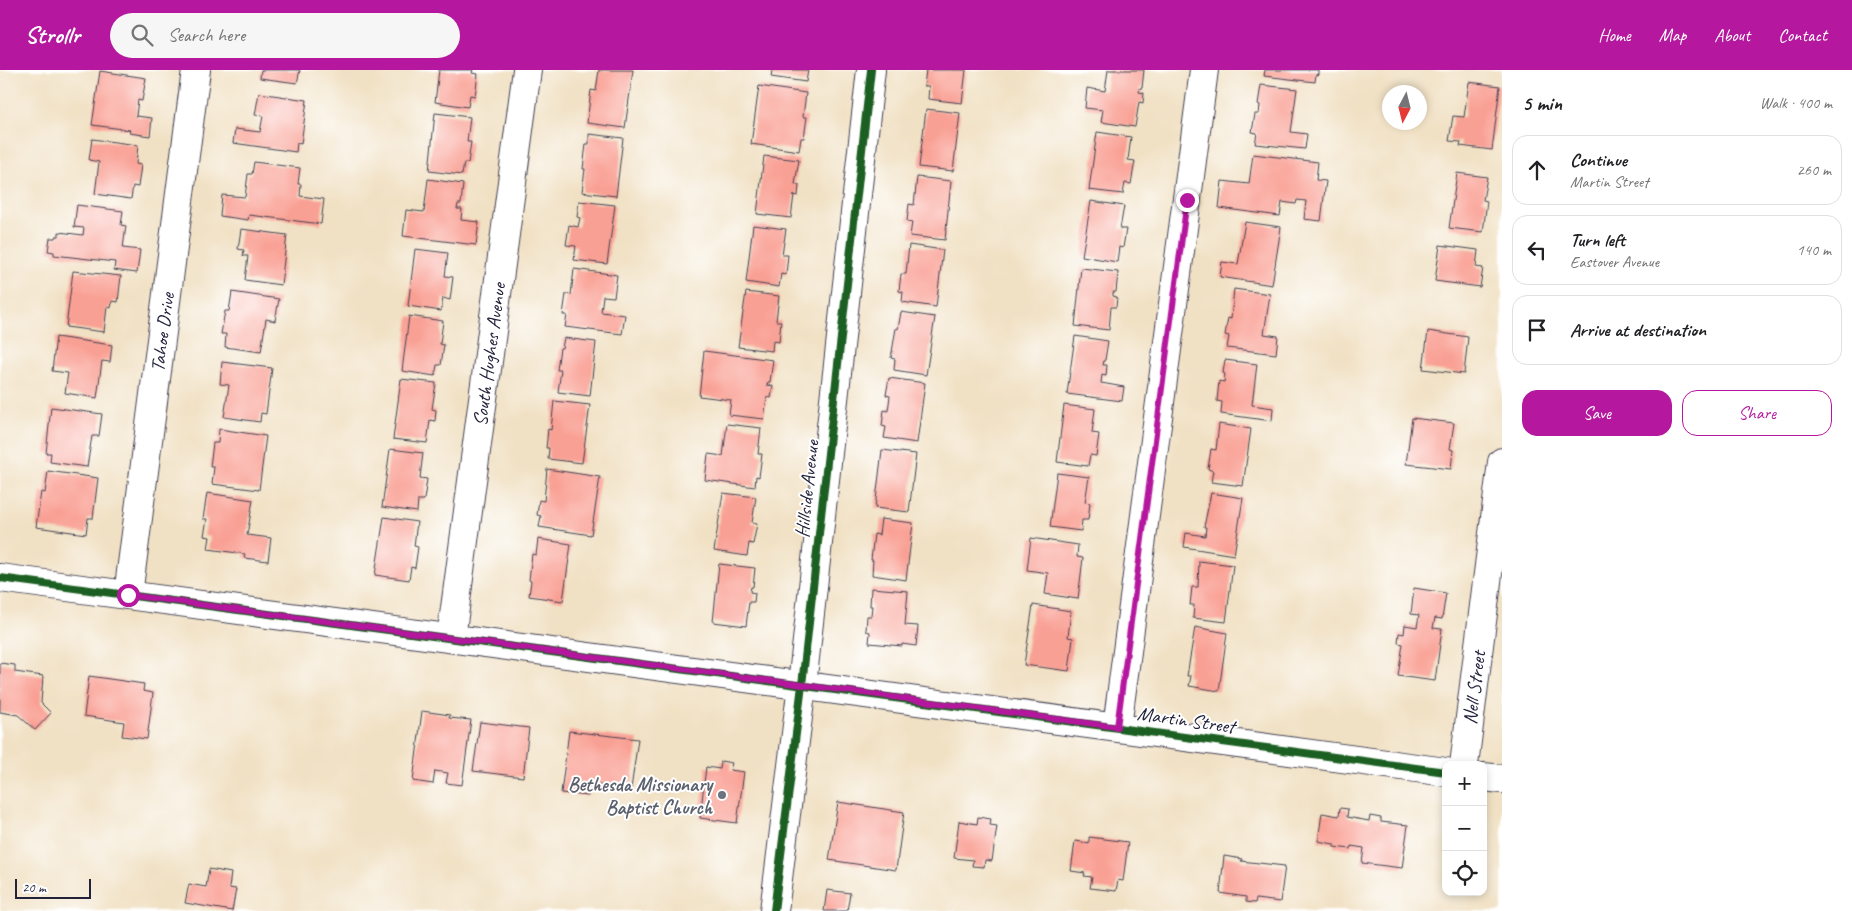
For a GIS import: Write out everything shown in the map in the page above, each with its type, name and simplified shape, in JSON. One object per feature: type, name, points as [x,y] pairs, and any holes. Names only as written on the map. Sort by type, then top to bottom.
[{"type":"street","name":"Tahoe Drive","points":[[128,595],[196,70]]},
{"type":"street","name":"South Hughes Avenue","points":[[451,638],[527,70]]},
{"type":"street","name":"Hillside Avenue","points":[[774,911],[802,685],[870,70]]},
{"type":"street","points":[[1117,727],[1204,70]]},
{"type":"street","name":"Nell Street","points":[[1465,761],[1502,462]]},
{"type":"street","name":"Martin Street","points":[[0,578],[1442,771]]},
{"type":"street","points":[[1487,777],[1502,779]]},
{"type":"building","points":[[261,70],[300,70],[297,83],[260,78]]},
{"type":"building","points":[[439,70],[473,70],[472,73],[478,74],[475,96],[470,95],[468,107],[435,102]]},
{"type":"building","points":[[599,70],[633,70],[625,128],[587,123],[591,90],[596,91]]},
{"type":"building","points":[[772,70],[808,70],[806,82],[771,77]]},
{"type":"building","points":[[926,70],[966,70],[962,103],[928,99],[929,86],[924,86]]},
{"type":"building","points":[[1108,70],[1144,70],[1142,88],[1140,88],[1139,92],[1144,93],[1143,103],[1139,102],[1135,127],[1101,122],[1103,110],[1085,108],[1087,88],[1105,91]]},
{"type":"building","points":[[1265,70],[1318,70],[1318,75],[1316,74],[1315,82],[1264,76]]},
{"type":"building","points":[[100,71],[146,78],[142,101],[138,100],[136,116],[152,118],[150,136],[129,133],[130,130],[92,125]]},
{"type":"building","points":[[1469,82],[1500,86],[1492,150],[1460,146],[1461,142],[1449,141],[1453,116],[1464,117]]},
{"type":"building","points":[[1261,85],[1297,89],[1291,132],[1307,134],[1305,149],[1255,144],[1257,133],[1252,132],[1255,114],[1259,114],[1260,105],[1258,104]]},
{"type":"building","points":[[759,86],[806,93],[803,117],[807,117],[804,138],[801,138],[799,151],[751,144]]},
{"type":"building","points":[[259,93],[307,100],[301,144],[297,143],[296,152],[233,143],[235,129],[260,132],[263,116],[255,115]]},
{"type":"building","points":[[926,109],[960,113],[953,171],[919,167]]},
{"type":"building","points":[[435,113],[470,117],[467,142],[471,142],[468,163],[464,163],[462,175],[429,171]]},
{"type":"building","points":[[1097,132],[1131,137],[1128,160],[1135,161],[1131,184],[1125,183],[1123,194],[1089,190]]},
{"type":"building","points":[[589,134],[623,138],[616,196],[582,192],[586,144],[589,144]]},
{"type":"building","points":[[92,139],[138,145],[136,164],[141,165],[138,187],[133,186],[131,199],[95,194],[99,162],[89,160]]},
{"type":"building","points":[[1253,154],[1318,162],[1316,180],[1326,181],[1321,221],[1304,219],[1306,201],[1297,200],[1296,204],[1282,202],[1280,216],[1219,208],[1222,181],[1249,184]]},
{"type":"building","points":[[764,156],[799,160],[795,184],[799,185],[798,196],[794,195],[791,218],[757,214]]},
{"type":"building","points":[[254,162],[300,168],[298,184],[301,184],[300,196],[324,199],[321,224],[249,215],[248,220],[220,216],[222,195],[245,197],[248,174],[252,174]]},
{"type":"building","points":[[1457,173],[1487,177],[1483,200],[1487,201],[1483,232],[1449,228]]},
{"type":"building","points":[[917,177],[951,181],[945,240],[910,236],[912,222],[907,221],[909,204],[914,205]]},
{"type":"building","points":[[428,179],[463,184],[461,204],[458,204],[457,209],[462,209],[461,220],[479,222],[476,245],[403,236],[406,210],[424,212]]},
{"type":"building","points":[[579,201],[615,205],[607,264],[574,260],[576,246],[566,245],[569,225],[578,227],[580,218],[577,217]]},
{"type":"building","points":[[1091,201],[1124,206],[1120,229],[1126,229],[1123,248],[1119,247],[1117,262],[1082,256]]},
{"type":"building","points":[[77,205],[123,211],[121,225],[126,226],[123,248],[140,250],[137,273],[114,270],[115,262],[54,255],[54,252],[48,251],[50,238],[59,236],[59,232],[83,235],[84,228],[74,227]]},
{"type":"building","points":[[1245,222],[1281,227],[1272,285],[1220,277],[1222,262],[1238,264]]},
{"type":"building","points":[[753,225],[786,229],[782,255],[788,255],[786,275],[781,274],[779,287],[746,282]]},
{"type":"building","points":[[241,229],[287,235],[281,285],[245,280],[248,256],[243,256],[244,250],[238,249]]},
{"type":"building","points":[[909,245],[943,250],[936,307],[902,302],[903,292],[899,291],[901,274],[906,274]]},
{"type":"building","points":[[1440,245],[1478,250],[1476,267],[1483,268],[1480,287],[1435,281]]},
{"type":"building","points":[[415,249],[448,253],[445,276],[453,277],[450,300],[443,298],[441,311],[408,306]]},
{"type":"building","points":[[1081,268],[1118,272],[1116,292],[1113,292],[1113,296],[1117,297],[1116,307],[1111,307],[1109,330],[1075,326]]},
{"type":"building","points":[[574,269],[617,275],[614,297],[603,296],[601,312],[625,315],[622,334],[565,327],[567,315],[563,315],[566,294],[571,295]]},
{"type":"building","points":[[73,271],[121,276],[118,302],[112,301],[111,308],[107,307],[104,332],[66,327]]},
{"type":"building","points":[[1234,289],[1270,294],[1264,334],[1278,336],[1276,354],[1227,348],[1229,336],[1225,335],[1228,318],[1231,319]]},
{"type":"building","points":[[232,292],[279,299],[275,321],[266,319],[261,352],[225,347],[226,334],[221,334],[225,311],[229,311]]},
{"type":"building","points":[[746,292],[779,296],[776,321],[781,321],[779,342],[773,341],[772,351],[738,347]]},
{"type":"building","points":[[901,312],[935,317],[926,375],[894,370],[895,359],[891,358]]},
{"type":"building","points":[[409,316],[443,321],[440,344],[444,345],[441,365],[437,365],[435,376],[402,371]]},
{"type":"building","points":[[1428,331],[1468,337],[1464,374],[1423,369]]},
{"type":"building","points":[[1075,336],[1108,341],[1103,365],[1107,365],[1106,376],[1102,375],[1101,383],[1124,387],[1122,401],[1067,394]]},
{"type":"building","points":[[56,337],[112,345],[110,362],[102,361],[97,398],[65,393],[68,373],[52,371]]},
{"type":"building","points":[[564,338],[596,342],[590,396],[558,392],[561,370],[557,370],[560,348],[562,348]]},
{"type":"building","points":[[704,351],[773,360],[770,382],[767,385],[773,386],[771,398],[767,397],[764,419],[729,415],[731,400],[699,396]]},
{"type":"building","points":[[1225,360],[1257,364],[1252,405],[1273,408],[1272,421],[1221,414],[1222,402],[1217,401],[1219,381],[1224,382]]},
{"type":"building","points":[[222,362],[272,368],[266,414],[261,413],[260,422],[224,417],[229,385],[220,384]]},
{"type":"building","points":[[889,378],[925,383],[917,443],[884,438],[886,427],[882,426],[884,410],[888,411],[890,396],[886,395]]},
{"type":"building","points":[[401,379],[436,383],[432,409],[436,410],[435,421],[430,420],[427,443],[393,439]]},
{"type":"building","points":[[554,401],[590,405],[582,463],[548,459],[549,448],[546,448],[548,429],[551,430]]},
{"type":"building","points":[[1064,405],[1095,409],[1092,433],[1099,434],[1096,456],[1090,455],[1088,466],[1057,462]]},
{"type":"building","points":[[51,407],[102,414],[99,436],[92,436],[87,467],[50,462],[51,453],[46,453]]},
{"type":"building","points":[[1412,418],[1454,423],[1450,449],[1453,450],[1451,469],[1406,464]]},
{"type":"building","points":[[727,424],[761,428],[758,454],[762,454],[759,477],[756,476],[755,487],[705,480],[708,454],[723,456]]},
{"type":"building","points":[[1219,424],[1251,429],[1243,486],[1211,482],[1213,471],[1208,469],[1211,449],[1216,450]]},
{"type":"building","points":[[219,429],[266,436],[259,490],[212,484],[214,467],[210,467],[213,443],[218,443]]},
{"type":"building","points":[[390,449],[423,453],[420,478],[427,479],[424,500],[418,500],[417,512],[382,507]]},
{"type":"building","points":[[882,450],[916,454],[909,512],[875,508]]},
{"type":"building","points":[[547,469],[600,477],[591,535],[539,527],[541,516],[537,515],[539,500],[544,501]]},
{"type":"building","points":[[48,471],[98,478],[93,518],[88,518],[86,534],[36,527],[41,492],[45,493]]},
{"type":"building","points":[[1057,473],[1089,477],[1085,502],[1090,503],[1088,520],[1082,520],[1081,531],[1050,527]]},
{"type":"building","points":[[207,493],[253,500],[247,535],[271,538],[268,561],[244,558],[245,554],[208,549],[210,537],[204,536],[207,519],[203,519]]},
{"type":"building","points":[[723,493],[756,497],[752,523],[757,524],[753,544],[749,543],[747,556],[714,551]]},
{"type":"building","points":[[1211,493],[1243,498],[1234,555],[1184,547],[1186,533],[1205,536],[1206,527],[1204,527]]},
{"type":"building","points":[[384,517],[417,522],[414,546],[418,547],[415,568],[411,567],[409,580],[375,575]]},
{"type":"building","points":[[881,519],[913,523],[906,580],[872,575],[873,560],[871,560],[874,534],[879,535]]},
{"type":"building","points":[[1031,538],[1078,545],[1077,557],[1083,558],[1078,599],[1045,594],[1048,573],[1027,570]]},
{"type":"building","points":[[538,539],[571,544],[563,601],[529,596],[532,554],[536,555]]},
{"type":"building","points":[[1199,561],[1233,565],[1226,622],[1193,618],[1194,605],[1190,605],[1192,587],[1198,587]]},
{"type":"building","points":[[719,564],[755,568],[753,587],[751,587],[750,592],[755,593],[754,602],[749,602],[746,626],[713,622]]},
{"type":"building","points":[[871,588],[908,591],[905,625],[918,626],[916,646],[869,643],[870,632],[866,631],[867,616],[871,616]]},
{"type":"building","points":[[1414,588],[1446,593],[1442,619],[1435,618],[1433,628],[1442,629],[1435,681],[1398,676],[1403,644],[1398,643],[1399,633],[1404,634],[1405,625],[1417,627],[1419,615],[1411,614]]},
{"type":"building","points":[[1033,605],[1071,611],[1068,637],[1073,638],[1069,671],[1024,665]]},
{"type":"building","points":[[1195,627],[1227,633],[1219,691],[1189,686],[1191,676],[1187,676]]},
{"type":"building","points":[[0,663],[15,665],[15,672],[43,676],[41,703],[51,713],[35,730],[18,715],[0,712]]},
{"type":"building","points":[[89,676],[144,684],[143,691],[153,693],[147,739],[122,736],[124,722],[84,716]]},
{"type":"building","points":[[422,711],[450,715],[449,718],[471,720],[462,785],[446,783],[448,773],[435,771],[433,784],[413,781]]},
{"type":"building","points":[[480,722],[529,728],[523,777],[473,771]]},
{"type":"building","points":[[569,731],[638,739],[631,789],[589,784],[588,796],[561,793]]},
{"type":"building","name":"Bethesda Missionary Baptist Church","points":[[721,761],[732,763],[730,770],[744,772],[737,823],[700,818],[706,767],[720,769]]},
{"type":"building","points":[[838,802],[904,812],[896,870],[829,860]]},
{"type":"building","points":[[1340,808],[1348,809],[1347,817],[1369,821],[1370,816],[1381,818],[1381,822],[1408,825],[1402,868],[1362,863],[1364,848],[1351,846],[1351,849],[1334,847],[1334,844],[1318,841],[1322,813],[1339,816]]},
{"type":"building","points":[[978,817],[991,819],[990,825],[997,826],[992,861],[985,860],[984,867],[972,866],[973,860],[954,858],[959,821],[977,824]]},
{"type":"building","points":[[1089,837],[1128,842],[1123,881],[1118,880],[1116,891],[1090,888],[1092,877],[1084,876],[1085,873],[1071,871],[1075,841],[1089,843]]},
{"type":"building","points":[[1224,856],[1242,859],[1241,861],[1285,866],[1280,902],[1256,899],[1255,903],[1246,902],[1246,897],[1220,893]]},
{"type":"building","points":[[209,869],[231,873],[229,888],[236,889],[232,911],[185,903],[189,884],[206,887]]},
{"type":"building","points":[[827,890],[850,893],[847,911],[824,911]]},
{"type":"cycle path","points":[[774,911],[802,685],[871,70]]},
{"type":"cycle path","points":[[0,578],[1442,771]]},
{"type":"place","name":"Bethesda Missionary Baptist Church","points":[[722,795]]},
{"type":"route","points":[[128,595],[1117,727],[1187,200]]}]
